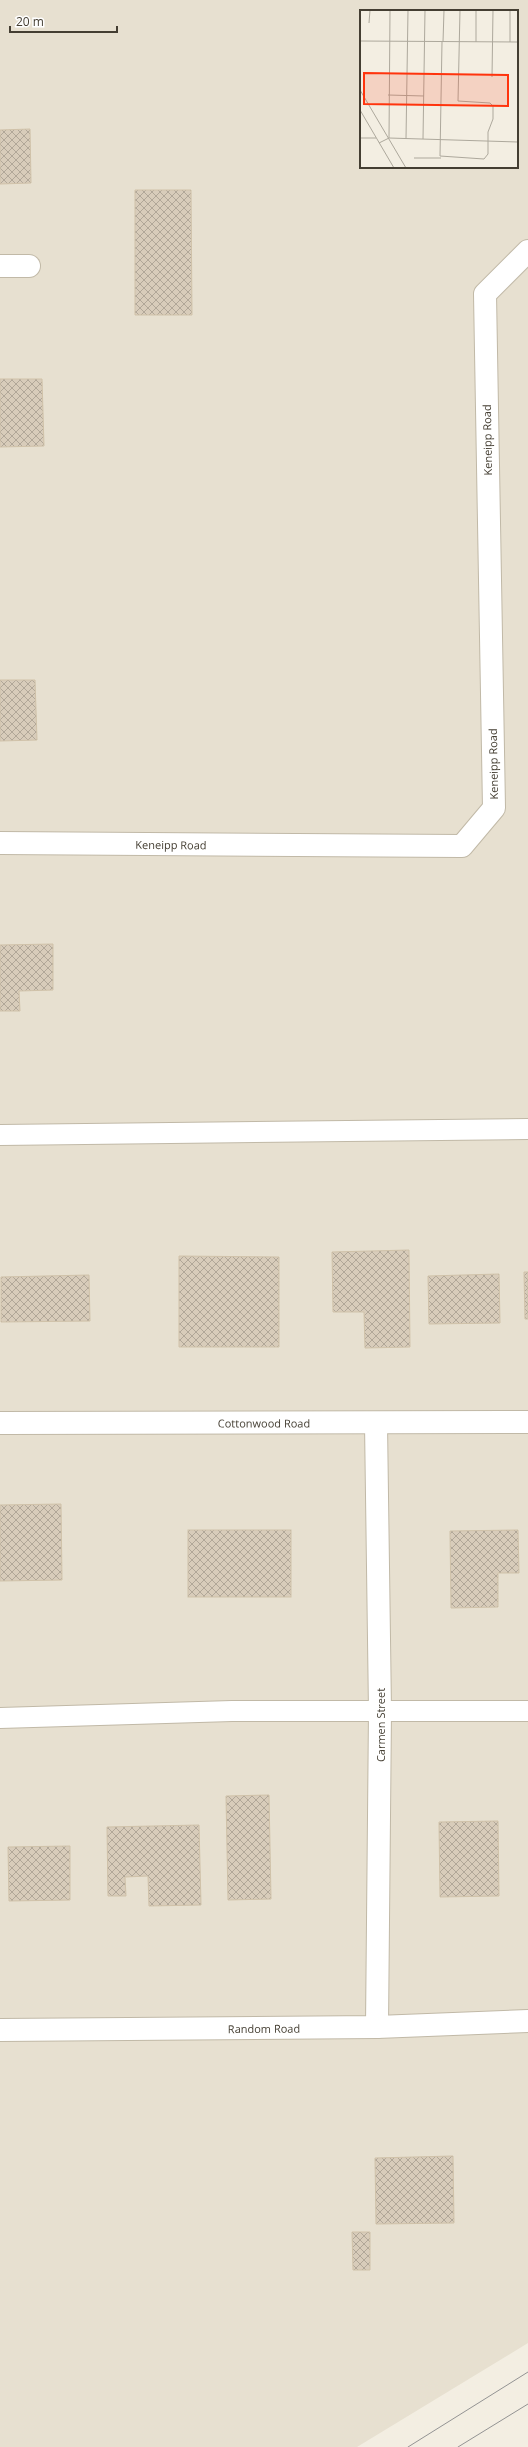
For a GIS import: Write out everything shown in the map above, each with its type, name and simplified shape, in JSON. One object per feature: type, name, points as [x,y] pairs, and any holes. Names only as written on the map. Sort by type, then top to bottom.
[{"type":"street","name":"Keneipp Road","points":[[0,843],[462,846],[494,808],[485,294],[528,251]]},
{"type":"street","points":[[0,266],[29,266]]},
{"type":"street","name":"Carmen Street","points":[[376,1422],[380,1711],[377,2027]]},
{"type":"street","name":"Cottonwood Road","points":[[0,1423],[528,1422]]},
{"type":"street","name":"Random Road","points":[[0,2030],[377,2027],[528,2021]]},
{"type":"lane","points":[[0,1135],[528,1129]]},
{"type":"lane","points":[[0,1718],[232,1711],[528,1711]]},
{"type":"shaded area","points":[[0,0],[528,0],[528,2343],[357,2447],[0,2447]]},
{"type":"building","points":[[30,129],[31,183],[0,184],[0,130]]},
{"type":"building","points":[[135,190],[191,190],[192,315],[135,315]]},
{"type":"building","points":[[0,379],[42,379],[44,446],[0,447]]},
{"type":"building","points":[[0,680],[35,680],[37,740],[0,741]]},
{"type":"building","points":[[53,944],[53,990],[19,991],[20,1011],[0,1011],[0,945]]},
{"type":"building","points":[[409,1250],[410,1347],[365,1348],[364,1312],[333,1312],[332,1252]]},
{"type":"building","points":[[179,1256],[279,1257],[279,1347],[179,1347]]},
{"type":"building","points":[[524,1272],[528,1272],[528,1319],[525,1319]]},
{"type":"building","points":[[499,1274],[500,1323],[429,1324],[428,1276]]},
{"type":"building","points":[[89,1275],[90,1321],[1,1322],[1,1277]]},
{"type":"building","points":[[61,1504],[62,1580],[0,1581],[0,1505]]},
{"type":"building","points":[[188,1530],[291,1530],[291,1597],[188,1597]]},
{"type":"building","points":[[518,1530],[519,1573],[498,1573],[498,1607],[451,1608],[450,1531]]},
{"type":"building","points":[[269,1795],[271,1899],[228,1900],[226,1796]]},
{"type":"building","points":[[498,1821],[499,1896],[440,1897],[439,1822]]},
{"type":"building","points":[[199,1825],[201,1905],[149,1906],[148,1876],[125,1877],[126,1896],[108,1896],[107,1827]]},
{"type":"building","points":[[70,1846],[70,1900],[9,1901],[8,1847]]},
{"type":"building","points":[[453,2156],[454,2223],[376,2224],[375,2158]]},
{"type":"building","points":[[352,2232],[370,2232],[370,2270],[353,2270]]},
{"type":"tram line","points":[[408,2447],[528,2372]]},
{"type":"tram line","points":[[458,2447],[528,2404]]}]
